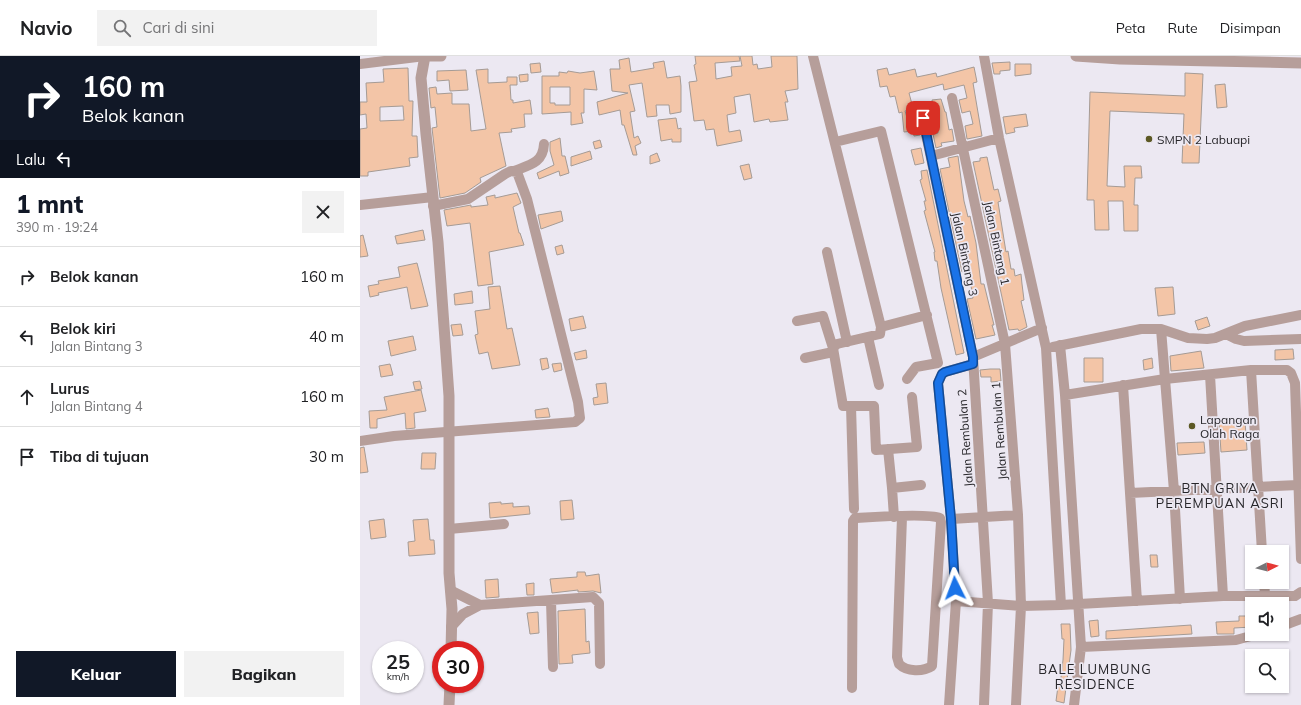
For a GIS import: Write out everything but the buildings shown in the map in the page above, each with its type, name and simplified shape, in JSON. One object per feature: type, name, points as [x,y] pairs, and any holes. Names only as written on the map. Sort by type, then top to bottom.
[{"type":"street","points":[[360,58],[360,64],[425,56],[441,56]]},
{"type":"street","points":[[425,56],[422,78],[446,345],[450,433],[449,529],[451,641]]},
{"type":"street","points":[[805,358],[833,350],[835,345],[880,334],[881,327],[812,56]]},
{"type":"street","points":[[984,56],[999,138],[1046,348],[1061,606]]},
{"type":"street","points":[[1076,56],[1301,63]]},
{"type":"street","name":"Jalan Bintang 1","points":[[952,98],[1005,344]]},
{"type":"street","name":"Jalan Bintang 3","points":[[920,106],[973,360]]},
{"type":"street","points":[[835,142],[880,131],[938,363],[916,367],[907,379]]},
{"type":"street","points":[[931,156],[999,138]]},
{"type":"street","points":[[360,205],[468,199],[505,174],[539,160],[544,154],[544,144]]},
{"type":"street","points":[[360,441],[394,436],[450,433],[575,422],[580,418],[578,402],[527,199],[520,179],[514,171]]},
{"type":"street","points":[[827,252],[847,342]]},
{"type":"street","points":[[881,327],[927,315]]},
{"type":"street","points":[[1046,348],[1141,328],[1161,329],[1188,338],[1215,338],[1245,326],[1301,315]]},
{"type":"street","points":[[796,321],[823,316],[833,350],[843,406],[874,406],[876,450],[917,447],[912,397]]},
{"type":"street","points":[[949,705],[956,601],[951,519],[938,383],[942,374],[945,372],[1042,328]]},
{"type":"street","points":[[1161,329],[1174,490],[1180,599]]},
{"type":"street","points":[[1226,334],[1244,341],[1301,338]]},
{"type":"street","points":[[868,337],[879,386]]},
{"type":"street","name":"Jalan Rembulan 1","points":[[1005,344],[1018,515],[1021,606],[1016,705]]},
{"type":"street","points":[[1060,345],[1065,395],[1081,647],[1074,705]]},
{"type":"street","name":"Jalan Rembulan 2","points":[[973,360],[988,603],[984,705]]},
{"type":"street","points":[[1065,395],[1165,379],[1251,370],[1287,370],[1295,379],[1301,559]]},
{"type":"street","points":[[1251,370],[1262,545]]},
{"type":"street","points":[[1210,375],[1218,490],[1223,596]]},
{"type":"street","points":[[1123,385],[1137,601]]},
{"type":"street","points":[[851,406],[854,509]]},
{"type":"street","points":[[852,688],[853,520],[855,518],[898,517],[936,516],[940,518],[933,664],[927,669],[908,670],[899,664],[897,657],[898,517],[892,488],[888,449]]},
{"type":"street","points":[[892,488],[921,484]]},
{"type":"street","points":[[1130,493],[1298,485]]},
{"type":"street","points":[[951,519],[1018,515]]},
{"type":"street","points":[[449,529],[504,524]]},
{"type":"street","points":[[1265,589],[1265,595]]},
{"type":"street","points":[[450,590],[480,605]]},
{"type":"street","points":[[956,601],[1021,606],[1061,606],[1223,596],[1295,596],[1301,592]]},
{"type":"street","points":[[451,627],[463,614],[480,605],[593,597],[596,598],[599,603],[600,664]]},
{"type":"street","points":[[551,601],[553,667]]},
{"type":"street","points":[[1289,623],[1301,619]]},
{"type":"street","points":[[1081,647],[1236,640],[1245,638]]},
{"type":"street","points":[[450,693],[450,705]]},
{"type":"place","name":"SMPN 2 Labuapi","points":[[1149,139]]},
{"type":"place","name":"Lapangan Olah Raga","points":[[1192,426]]},
{"type":"district","name":"BTN GRIYA PEREMPUAN ASRI","points":[[1220,496]]},
{"type":"district","name":"BALE LUMBUNG RESIDENCE","points":[[1095,676]]},
{"type":"route","points":[[923,118],[973,357],[973,364],[945,372],[939,378],[938,383],[951,519],[955,588]]}]
